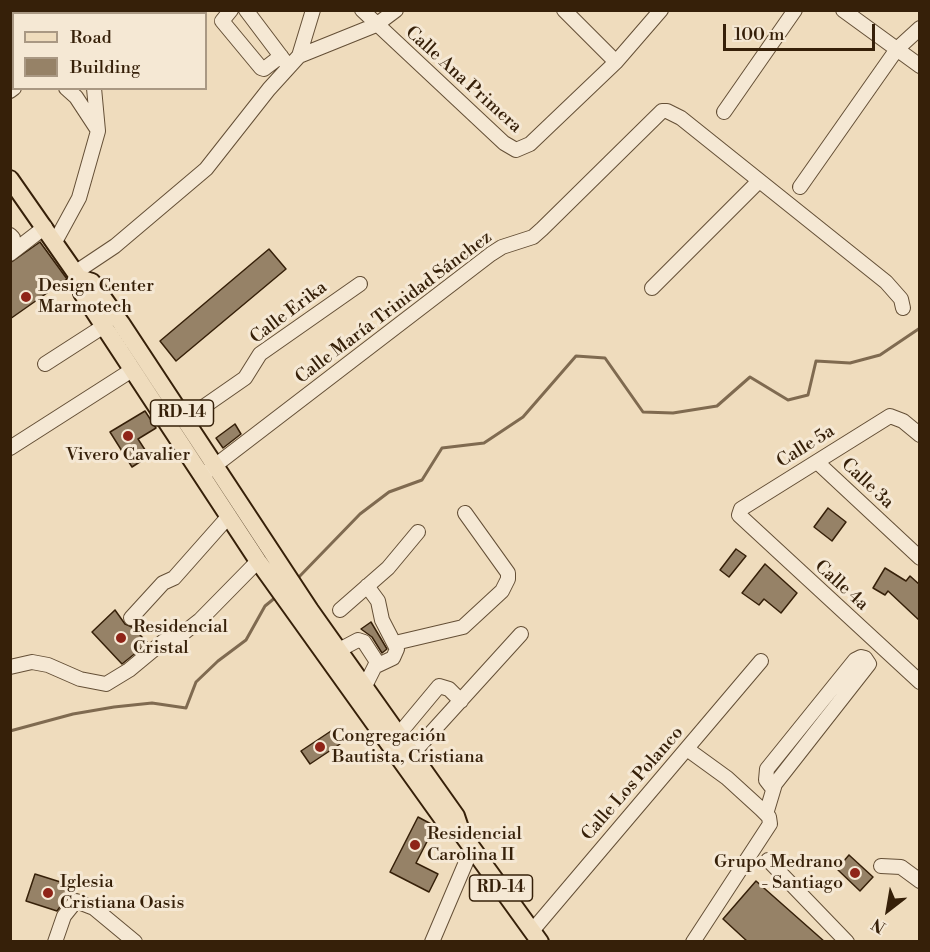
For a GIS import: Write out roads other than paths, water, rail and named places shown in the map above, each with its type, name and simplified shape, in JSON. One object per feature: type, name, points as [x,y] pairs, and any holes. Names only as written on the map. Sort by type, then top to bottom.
[{"type":"main road","name":"RD-14","points":[[10,179],[78,275],[82,293],[261,565],[304,615],[339,650],[456,816],[462,834],[536,936]]},
{"type":"main road","name":"RD-14","points":[[78,275],[92,282],[278,557],[304,615],[445,822],[462,834]]},
{"type":"street","points":[[231,10],[222,21],[264,69],[376,25],[396,10]]},
{"type":"street","points":[[246,10],[285,62]]},
{"type":"street","points":[[299,56],[313,10]]},
{"type":"street","name":"Calle Ana Primera","points":[[362,10],[504,143],[516,150],[530,144],[616,62]]},
{"type":"street","points":[[564,10],[616,62],[661,10]]},
{"type":"street","points":[[724,112],[795,10]]},
{"type":"street","points":[[843,10],[920,66]]},
{"type":"street","points":[[800,187],[897,49],[920,28]]},
{"type":"street","points":[[78,275],[206,169],[285,62]]},
{"type":"street","points":[[68,90],[76,97],[98,131]]},
{"type":"street","points":[[55,242],[79,198],[98,131],[94,90]]},
{"type":"street","name":"Calle María Trinidad Sánchez","points":[[201,476],[491,254],[502,247],[533,237],[662,111],[681,118],[886,282],[901,299],[903,308]]},
{"type":"street","points":[[652,288],[759,181]]},
{"type":"street","points":[[10,254],[45,227]]},
{"type":"street","name":"Calle Erika","points":[[186,419],[245,378],[260,354],[360,284]]},
{"type":"street","points":[[45,364],[104,326]]},
{"type":"street","points":[[10,448],[132,370]]},
{"type":"street","name":"Calle 5a","points":[[739,515],[741,509],[890,416],[897,418],[920,435]]},
{"type":"street","name":"Calle 3a","points":[[817,462],[920,558]]},
{"type":"street","points":[[395,644],[463,627],[502,591],[508,579],[508,573],[465,513]]},
{"type":"street","name":"Calle 4a","points":[[739,515],[920,682]]},
{"type":"street","points":[[131,618],[163,583],[174,578],[228,517]]},
{"type":"street","points":[[340,610],[388,568],[418,532]]},
{"type":"street","points":[[10,667],[32,662],[48,665],[80,679],[106,684],[129,670],[164,641],[181,634],[200,620],[261,565]]},
{"type":"street","points":[[367,586],[378,601],[382,620],[397,649],[393,658],[376,666]]},
{"type":"street","points":[[412,754],[521,634]]},
{"type":"street","points":[[339,650],[362,640],[375,658],[376,666],[365,686]]},
{"type":"street","points":[[766,814],[773,789],[869,664],[865,658],[855,660],[767,769],[766,780],[773,789]]},
{"type":"street","name":"Calle Los Polanco","points":[[536,936],[761,661]]},
{"type":"street","points":[[399,734],[439,687],[449,689],[461,701]]},
{"type":"street","points":[[687,749],[727,778],[766,814],[770,824],[693,942]]},
{"type":"street","points":[[432,942],[472,848]]},
{"type":"street","points":[[768,860],[847,942]]},
{"type":"street","points":[[880,866],[901,867],[920,881]]},
{"type":"street","points":[[55,942],[64,916],[76,902],[94,908],[135,942]]},
{"type":"waterway","points":[[297,579],[360,514],[389,492],[422,480],[442,448],[484,443],[523,417],[576,356],[605,358],[643,412],[673,413],[717,406],[750,377],[788,400],[808,395],[816,361],[850,363],[880,355],[920,328]]},
{"type":"waterway","points":[[10,731],[73,714],[114,707],[152,703],[186,708],[196,682],[218,661],[246,640],[265,606],[276,597]]},
{"type":"place","name":"Design Center Marmotech","points":[[26,297]]},
{"type":"place","name":"Vivero Cavalier","points":[[128,436]]},
{"type":"place","name":"Residencial Cristal","points":[[121,638]]},
{"type":"place","name":"Congregación Bautista, Cristiana","points":[[320,747]]},
{"type":"place","name":"Residencial Carolina II","points":[[415,845]]},
{"type":"place","name":"Grupo Medrano - Santiago","points":[[855,873]]},
{"type":"place","name":"Iglesia Cristiana Oasis","points":[[48,893]]}]
